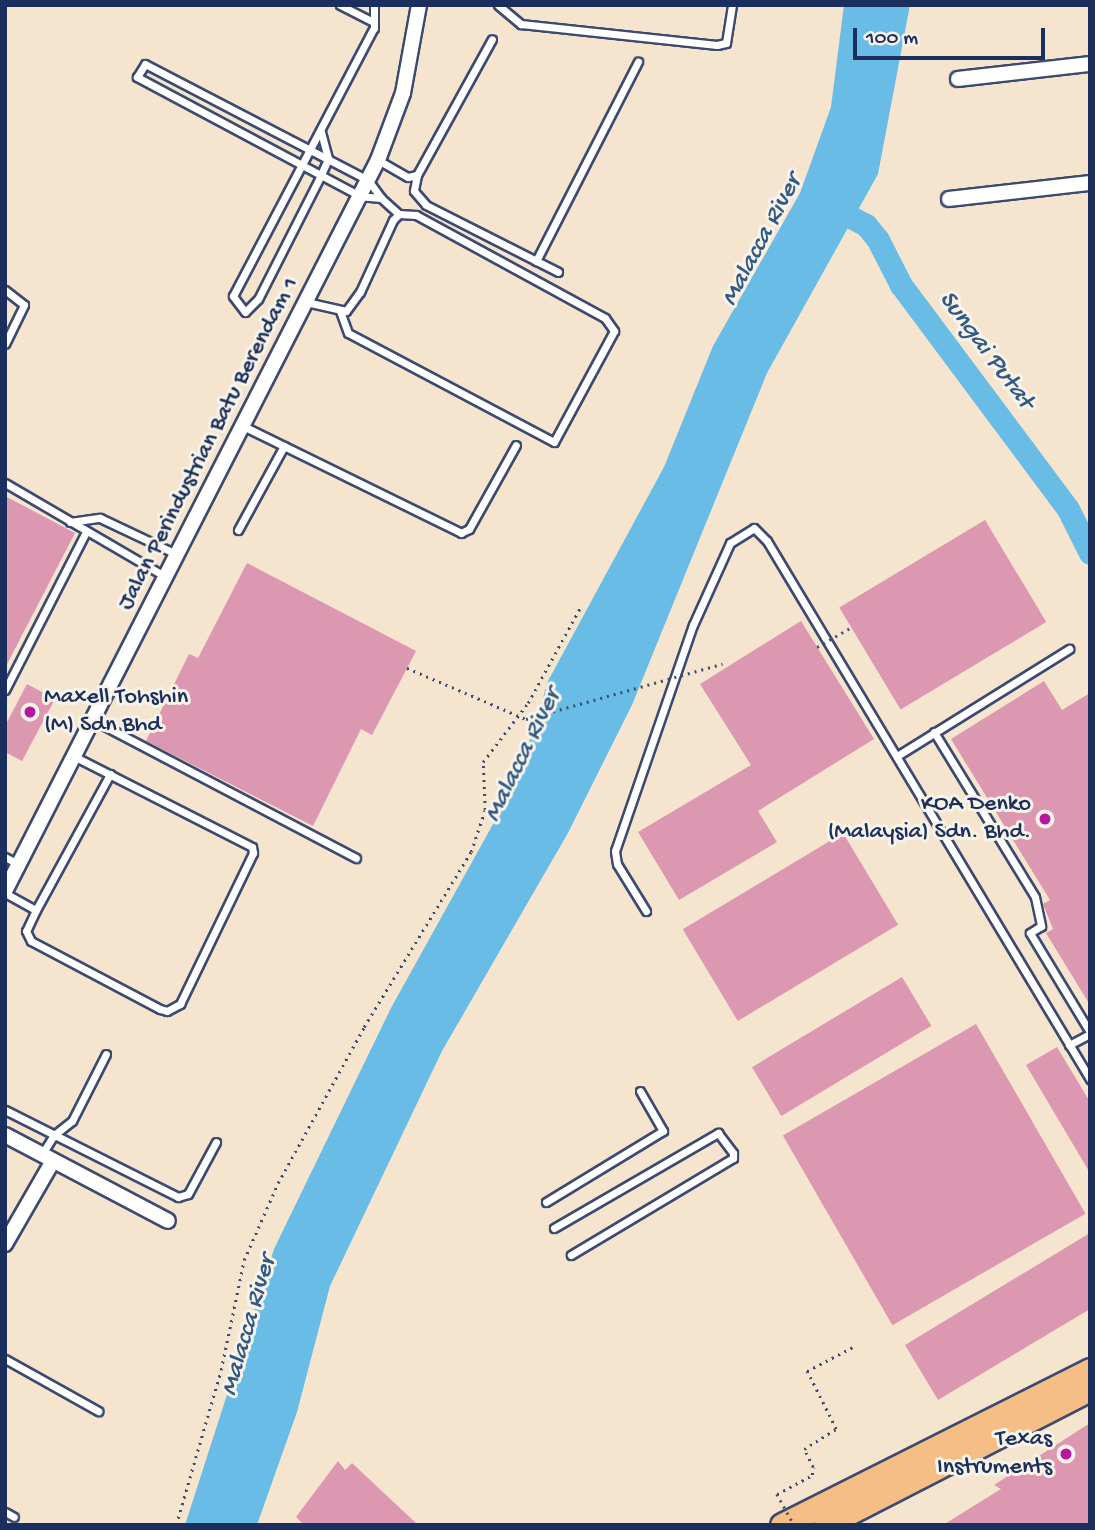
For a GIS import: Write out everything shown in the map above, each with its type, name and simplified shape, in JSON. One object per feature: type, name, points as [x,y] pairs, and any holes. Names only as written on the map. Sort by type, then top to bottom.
[{"type":"main road","points":[[782,1525],[1090,1370]]},
{"type":"main road","points":[[824,1525],[1090,1389]]},
{"type":"street","name":"Jalan Perindustrian Batu Berendam 1","points":[[5,892],[378,160],[403,93],[419,5]]},
{"type":"street","points":[[958,79],[1090,64]]},
{"type":"street","points":[[949,198],[1090,183]]},
{"type":"street","points":[[5,1135],[169,1221]]},
{"type":"street","points":[[5,1244],[48,1158]]},
{"type":"lane","points":[[340,5],[374,22]]},
{"type":"lane","points":[[321,132],[328,159],[321,176],[258,299],[245,312],[233,296],[321,132],[374,22],[374,5]]},
{"type":"lane","points":[[498,5],[521,24],[717,45],[726,43],[732,5]]},
{"type":"lane","points":[[492,39],[417,175],[414,191],[426,205],[558,272]]},
{"type":"lane","points":[[536,261],[638,62]]},
{"type":"lane","points":[[340,311],[348,333],[549,441],[556,440],[612,336],[611,323],[416,215],[399,214],[381,198],[368,180],[145,64],[139,70],[137,77],[321,176],[360,196],[381,198]]},
{"type":"lane","points":[[378,160],[408,177],[417,175]]},
{"type":"lane","points":[[306,302],[346,311],[360,292],[399,214]]},
{"type":"lane","points":[[5,290],[24,305],[5,344]]},
{"type":"lane","points":[[243,426],[460,533],[469,530],[516,445]]},
{"type":"lane","points":[[238,530],[284,446]]},
{"type":"lane","points":[[5,483],[167,577]]},
{"type":"lane","points":[[70,522],[100,518],[178,555]]},
{"type":"lane","points":[[646,911],[617,864],[615,851],[693,625],[730,543],[743,531],[754,528],[767,541],[1090,1079]]},
{"type":"lane","points":[[5,690],[86,531]]},
{"type":"lane","points":[[897,756],[1069,649]]},
{"type":"lane","points":[[93,720],[356,858]]},
{"type":"lane","points":[[934,732],[1035,897],[1041,926],[1030,933],[1090,1033],[1069,1045]]},
{"type":"lane","points":[[75,757],[110,774],[252,847],[253,853],[180,1004],[167,1012],[30,941],[26,932],[110,774]]},
{"type":"lane","points":[[5,857],[19,864]]},
{"type":"lane","points":[[5,892],[36,910]]},
{"type":"lane","points":[[48,1158],[54,1135],[72,1121],[106,1054]]},
{"type":"lane","points":[[546,1202],[663,1131],[640,1091]]},
{"type":"lane","points":[[5,1110],[178,1197],[188,1194],[216,1142]]},
{"type":"lane","points":[[554,1228],[718,1133],[733,1153],[733,1157],[571,1255]]},
{"type":"lane","points":[[5,1359],[98,1411]]},
{"type":"lane","points":[[5,1512],[14,1517]]},
{"type":"path","points":[[176,1525],[221,1370],[244,1260],[278,1182],[364,1027],[471,852],[485,810],[482,762],[528,703],[580,608]]},
{"type":"path","points":[[817,647],[850,628]]},
{"type":"path","points":[[407,668],[526,719],[722,664]]},
{"type":"path","points":[[794,1525],[777,1494],[812,1475],[813,1467],[804,1448],[836,1429],[807,1371],[853,1347]]},
{"type":"water","name":"Malacca River","points":[[844,5],[910,5],[878,174],[767,373],[632,705],[568,833],[442,1051],[330,1286],[297,1412],[257,1525],[185,1525],[274,1249],[391,1008],[517,781],[548,681],[664,467],[713,346],[800,193],[831,107]]},
{"type":"building","points":[[5,496],[75,533],[5,668]]},
{"type":"building","points":[[985,520],[1046,622],[901,710],[839,608]]},
{"type":"building","points":[[247,563],[416,651],[372,735],[361,729],[313,826],[146,741],[189,654],[198,658]]},
{"type":"building","points":[[801,621],[874,739],[758,811],[777,842],[679,900],[638,832],[751,765],[700,684]]},
{"type":"building","name":"KOA Denko (Malaysia) Sdn. Bhd.","points":[[1044,681],[1062,710],[1090,693],[1090,1005],[1046,933],[1053,929],[1043,904],[1050,900],[951,739]]},
{"type":"building","name":"Maxell Tohshin (M) Sdn Bhd","points":[[27,684],[55,699],[22,761],[5,752],[5,726]]},
{"type":"building","points":[[843,833],[898,925],[738,1021],[683,929]]},
{"type":"building","points":[[902,977],[931,1026],[781,1116],[752,1067]]},
{"type":"building","points":[[976,1024],[1086,1214],[892,1325],[783,1136]]},
{"type":"building","points":[[1057,1047],[1090,1102],[1090,1173],[1026,1065]]},
{"type":"building","points":[[1090,1233],[1090,1309],[938,1400],[905,1345]]},
{"type":"building","name":"Texas Instruments","points":[[1090,1423],[1090,1525],[943,1525],[1001,1489],[994,1485]]},
{"type":"building","points":[[338,1461],[345,1470],[352,1463],[418,1525],[304,1525],[296,1517]]},
{"type":"waterway","name":"Sungai Putat","points":[[828,205],[866,225],[878,240],[901,285],[1068,509],[1090,553]]},
{"type":"place","name":"Maxell Tohshin (M) Sdn Bhd","points":[[30,712]]},
{"type":"place","name":"KOA Denko (Malaysia) Sdn. Bhd.","points":[[1045,819]]},
{"type":"place","name":"Texas Instruments","points":[[1066,1454]]}]
